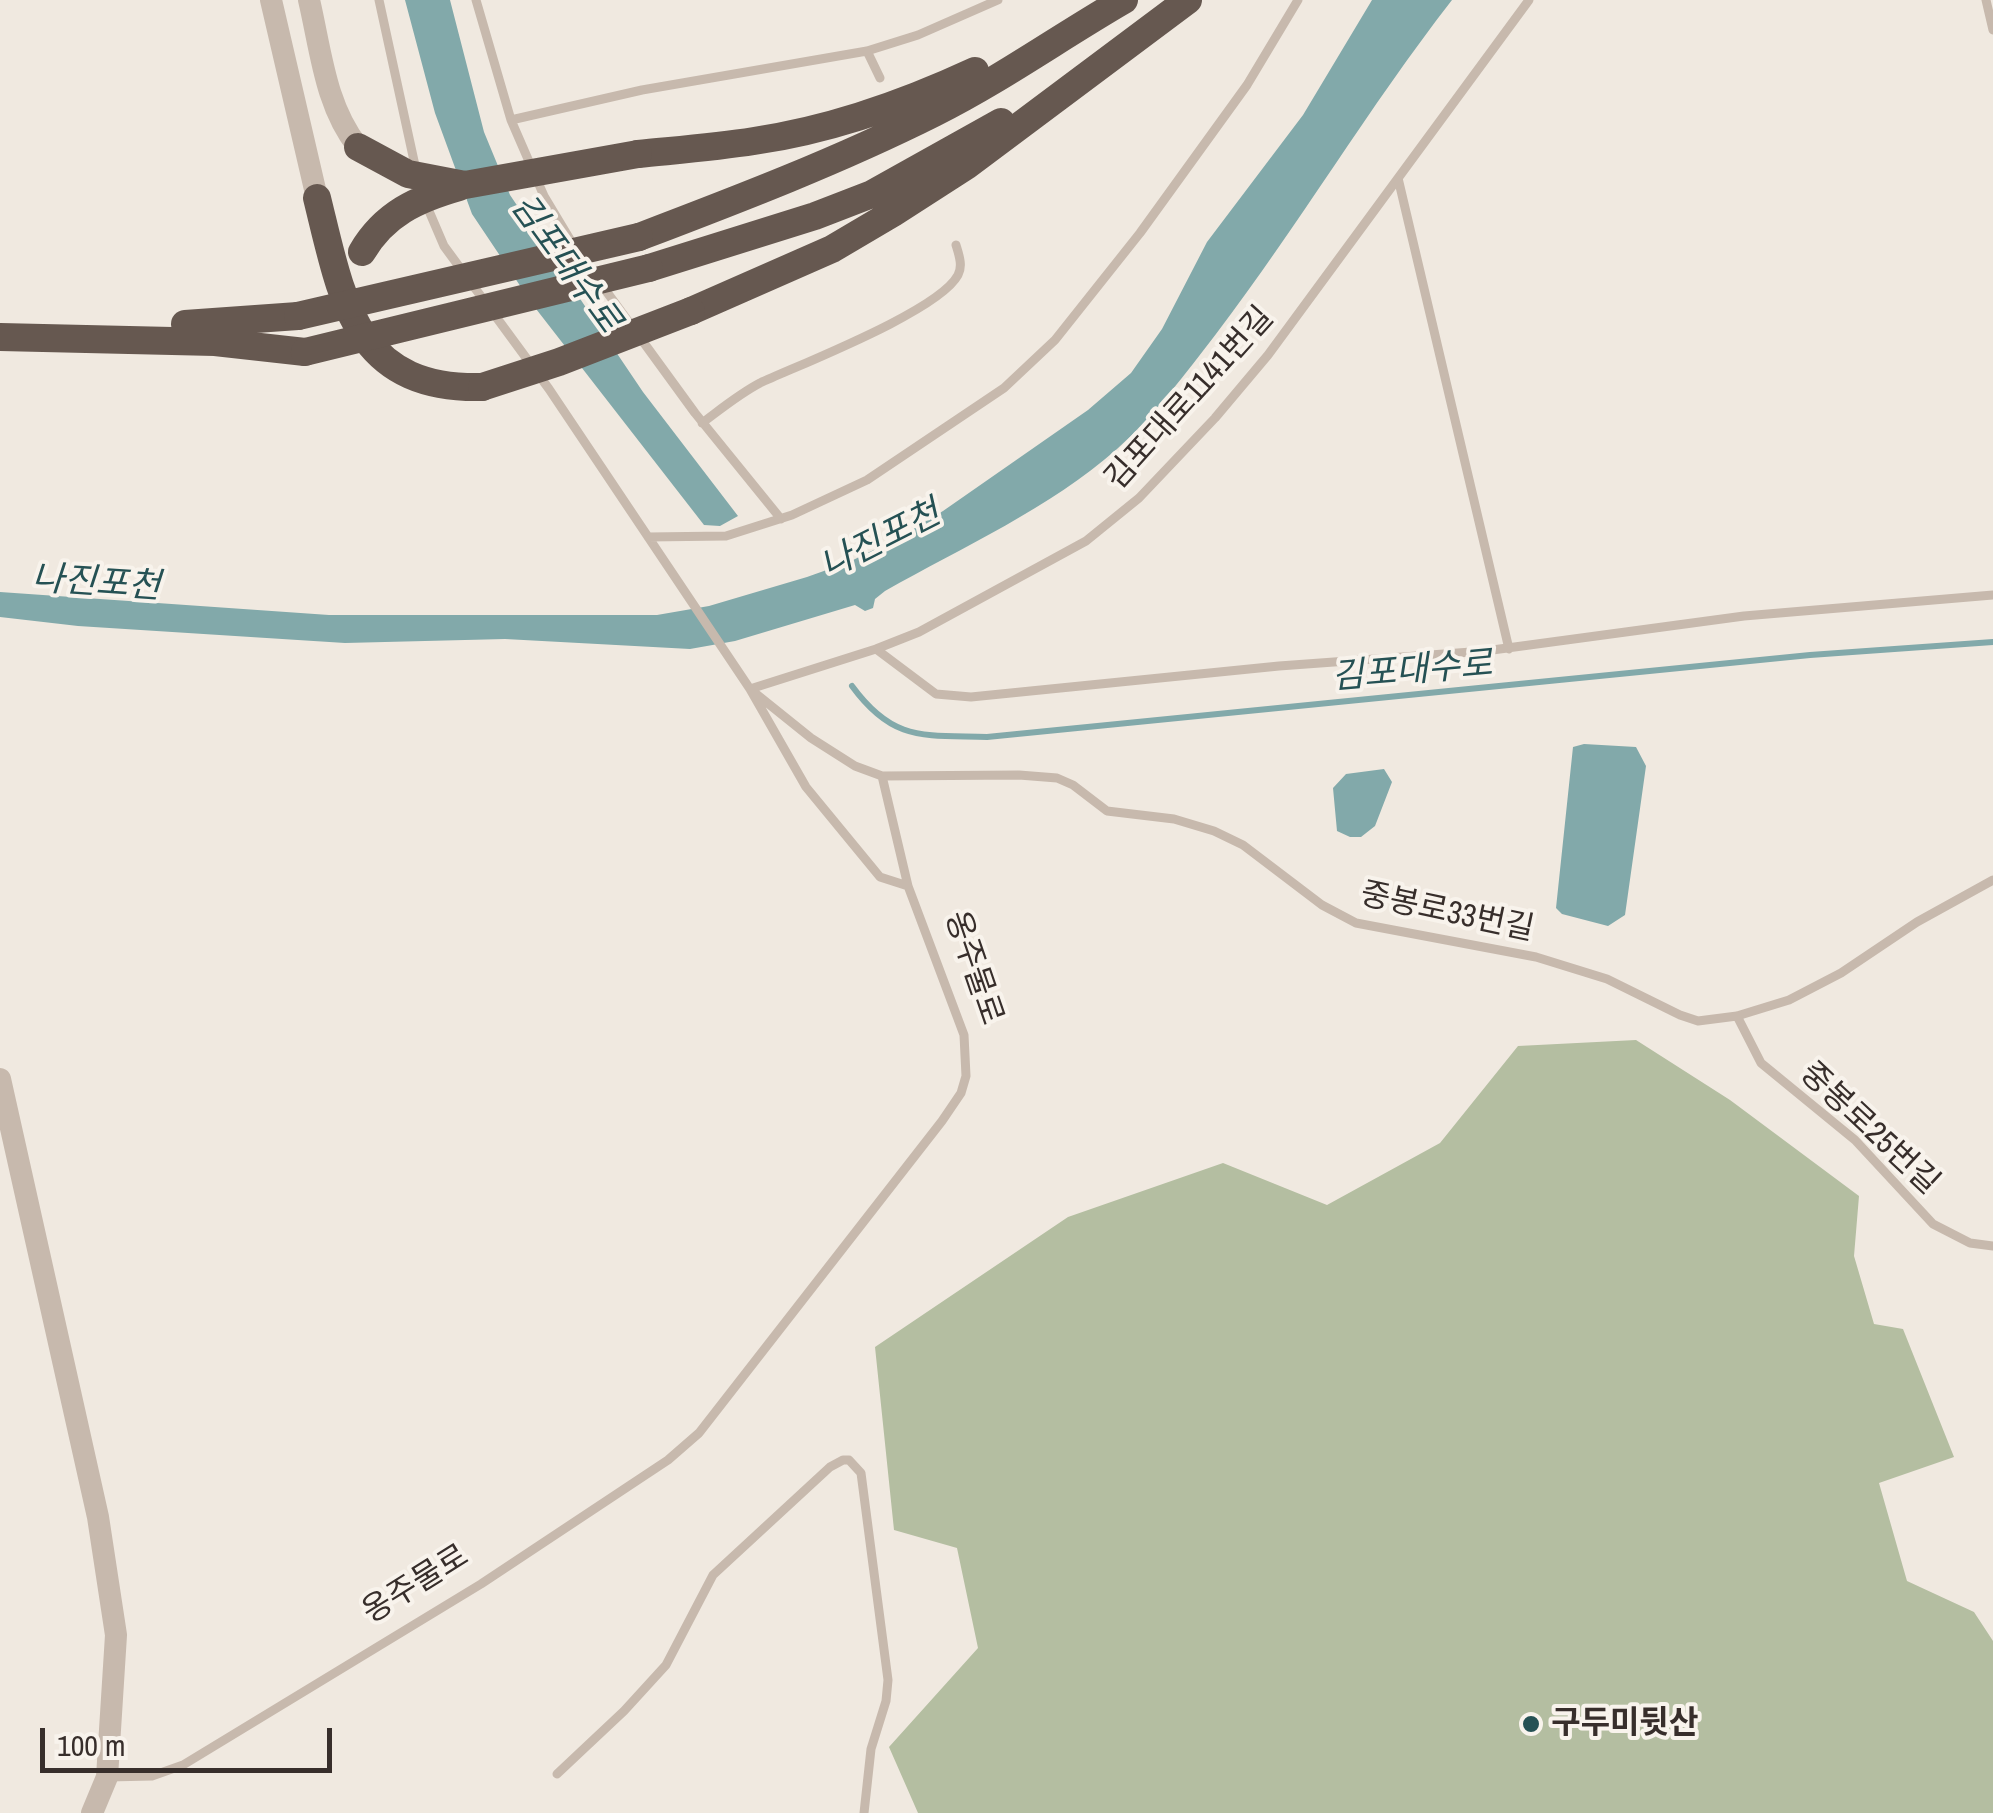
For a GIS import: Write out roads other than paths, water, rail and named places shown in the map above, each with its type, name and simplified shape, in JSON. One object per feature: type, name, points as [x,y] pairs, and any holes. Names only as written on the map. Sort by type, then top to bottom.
[{"type":"highway","points":[[0,320],[190,324],[298,316],[638,237],[776,186],[854,151],[1015,68],[1124,0]]},
{"type":"highway","points":[[317,198],[339,288],[355,324],[396,368],[421,381],[452,388],[482,387],[691,311],[847,240],[966,166],[1188,0]]},
{"type":"highway","points":[[355,324],[354,270],[374,232],[393,214],[436,194],[465,185],[638,154],[758,140],[837,122],[938,88],[1091,19]]},
{"type":"highway","points":[[0,338],[215,342],[305,352],[649,268],[815,216],[872,194],[1090,72]]},
{"type":"highway","points":[[358,147],[408,174],[465,185]]},
{"type":"street","points":[[271,0],[317,198]]},
{"type":"street","points":[[309,0],[332,104],[343,128],[358,147]]},
{"type":"street","points":[[0,1079],[98,1518],[116,1635],[114,1709],[106,1778],[92,1813]]},
{"type":"lane","points":[[379,0],[412,154],[431,220],[444,246],[548,388],[659,553],[750,689],[806,787],[880,877],[908,886]]},
{"type":"lane","points":[[476,0],[511,120],[544,196],[577,252],[702,423],[781,519]]},
{"type":"lane","points":[[511,120],[642,90],[867,51],[998,0]]},
{"type":"lane","points":[[648,537],[726,536],[781,519],[887,468],[1004,388],[1034,362],[1083,308],[1140,234],[1246,85],[1298,0]]},
{"type":"lane","name":"김포대로1141번길","points":[[750,689],[876,649],[951,616],[1086,541],[1139,498],[1244,384],[1529,0]]},
{"type":"lane","points":[[1986,0],[1993,30]]},
{"type":"lane","points":[[867,51],[880,78]]},
{"type":"lane","points":[[1398,178],[1509,648]]},
{"type":"lane","points":[[702,423],[760,384],[894,322],[942,292],[958,275],[956,245]]},
{"type":"lane","points":[[876,649],[936,694],[971,697],[1509,648],[1744,616],[1993,594]]},
{"type":"lane","points":[[750,689],[812,738],[855,766],[882,776]]},
{"type":"lane","name":"중봉로33번길","points":[[882,776],[1019,774],[1057,778],[1107,811],[1174,819],[1214,831],[1242,845],[1322,905],[1356,923],[1536,957],[1607,979],[1680,1016],[1698,1021],[1762,1010],[1815,987],[1917,922],[1993,880]]},
{"type":"lane","name":"옹주물로","points":[[106,1778],[169,1772],[234,1736],[554,1536],[668,1460],[700,1433],[960,1094],[966,1076],[964,1035],[908,886],[882,776]]},
{"type":"lane","name":"중봉로25번길","points":[[1737,1016],[1761,1063],[1854,1140],[1932,1224],[1970,1243],[1993,1246]]},
{"type":"lane","points":[[557,1774],[666,1665],[714,1575],[830,1468],[849,1460],[861,1473],[888,1680],[886,1701],[871,1749],[864,1813]]},
{"type":"water","points":[[405,0],[450,0],[484,132],[510,195],[643,392],[738,516],[720,526],[704,525],[533,305],[472,214],[435,113]]},
{"type":"water","points":[[1372,0],[1452,0],[1247,293],[1169,394],[1131,436],[1091,470],[1005,526],[885,591],[875,599],[873,608],[865,611],[855,605],[735,641],[690,649],[505,639],[345,643],[78,626],[0,617],[0,592],[329,615],[657,615],[709,606],[849,562],[943,511],[1088,410],[1131,373],[1162,329],[1207,242],[1303,115]]},
{"type":"water","points":[[1573,747],[1636,747],[1646,766],[1625,915],[1608,926],[1562,914],[1556,908]]},
{"type":"water","points":[[1384,769],[1392,782],[1375,826],[1361,837],[1337,831],[1333,788],[1346,774]]},
{"type":"waterway","name":"김포대수로","points":[[852,686],[881,717],[911,732],[987,737],[1810,655],[1993,642]]},
{"type":"place","name":"구두미뒷산","points":[[1531,1724]]},
{"type":"water label","name":"나진포천","points":[[881,541]]},
{"type":"water label","name":"나진포천","points":[[96,584]]}]
